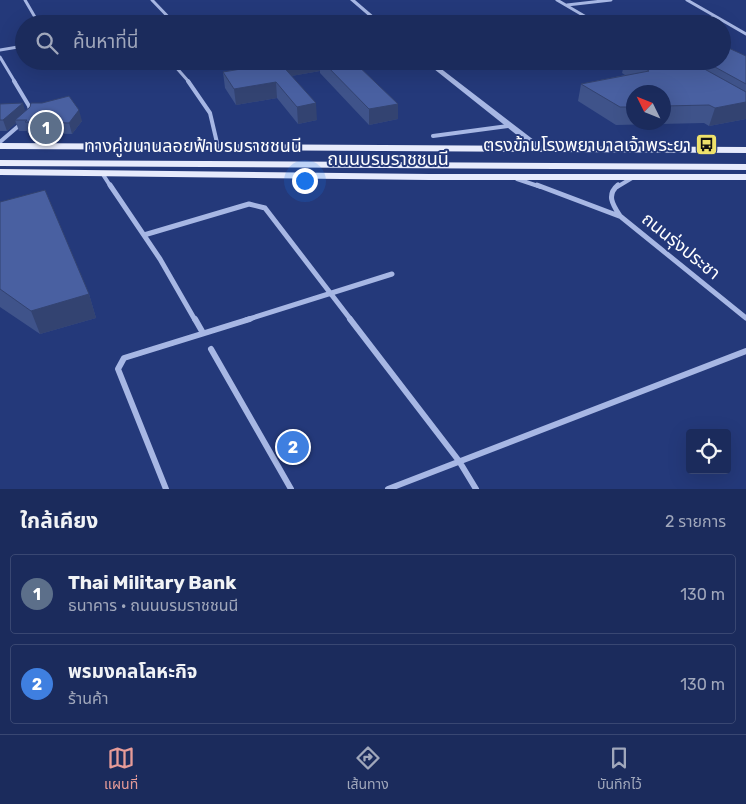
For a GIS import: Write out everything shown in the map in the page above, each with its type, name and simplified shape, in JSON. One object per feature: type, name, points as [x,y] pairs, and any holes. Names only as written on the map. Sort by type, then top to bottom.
[{"type":"main road","name":"ถนนบรมราชชนนี","points":[[0,144],[746,150]]},
{"type":"main road","name":"ทางคู่ขนานลอยฟ้าบรมราชชนนี","points":[[0,153],[746,157]]},
{"type":"main road","name":"ทางคู่ขนานลอยฟ้าบรมราชชนนี","points":[[0,163],[746,167]]},
{"type":"main road","name":"ถนนบรมราชชนนี","points":[[0,172],[632,178],[746,177]]},
{"type":"street","points":[[25,0],[34,15]]},
{"type":"street","points":[[152,0],[166,15]]},
{"type":"street","points":[[352,0],[370,15]]},
{"type":"street","points":[[557,0],[582,15]]},
{"type":"street","points":[[567,6],[611,0]]},
{"type":"street","points":[[687,0],[712,15]]},
{"type":"street","points":[[731,26],[746,34]]},
{"type":"street","points":[[0,50],[15,48]]},
{"type":"street","points":[[0,57],[28,106],[31,116],[0,144]]},
{"type":"street","points":[[178,70],[197,92],[210,113],[218,147]]},
{"type":"street","points":[[438,70],[540,149]]},
{"type":"street","points":[[433,136],[508,126]]},
{"type":"street","points":[[102,174],[160,258],[203,334]]},
{"type":"street","name":"ถนนรุ่งประชา","points":[[512,177],[564,194],[620,216]]},
{"type":"street","name":"ถนนรุ่งประชา","points":[[632,178],[620,184],[610,196],[610,202],[620,216],[746,318]]},
{"type":"street","points":[[144,235],[249,204],[260,205],[331,293],[459,461],[476,489]]},
{"type":"street","points":[[166,489],[118,369],[120,362],[132,354],[203,334],[392,274]]},
{"type":"street","points":[[211,348],[291,489]]},
{"type":"street","points":[[388,489],[746,351]]},
{"type":"building","points":[[731,49],[746,56],[746,84],[720,70],[731,70]]},
{"type":"building","points":[[235,70],[286,70],[316,103],[297,107],[276,82],[234,89],[223,72]]},
{"type":"building","points":[[331,70],[362,70],[398,104],[369,109]]},
{"type":"building","points":[[647,70],[706,70],[746,92],[746,102],[715,108],[709,105],[671,106],[671,85],[626,85],[626,107],[620,107],[581,84],[649,71]]},
{"type":"building","points":[[69,96],[79,110],[69,123],[15,120],[30,107],[31,103],[42,103]]},
{"type":"building","points":[[23,103],[3,120],[0,120],[0,104]]},
{"type":"building","points":[[45,190],[89,294],[31,311],[0,289],[0,202]]},
{"type":"place","name":"Thai Military Bank","points":[[46,128]]},
{"type":"place","name":"ตรงข้ามโรงพยาบาลเจ้าพระยา","points":[[707,145]]},
{"type":"place","name":"พรมงคลโลหะกิจ","points":[[293,447]]}]
